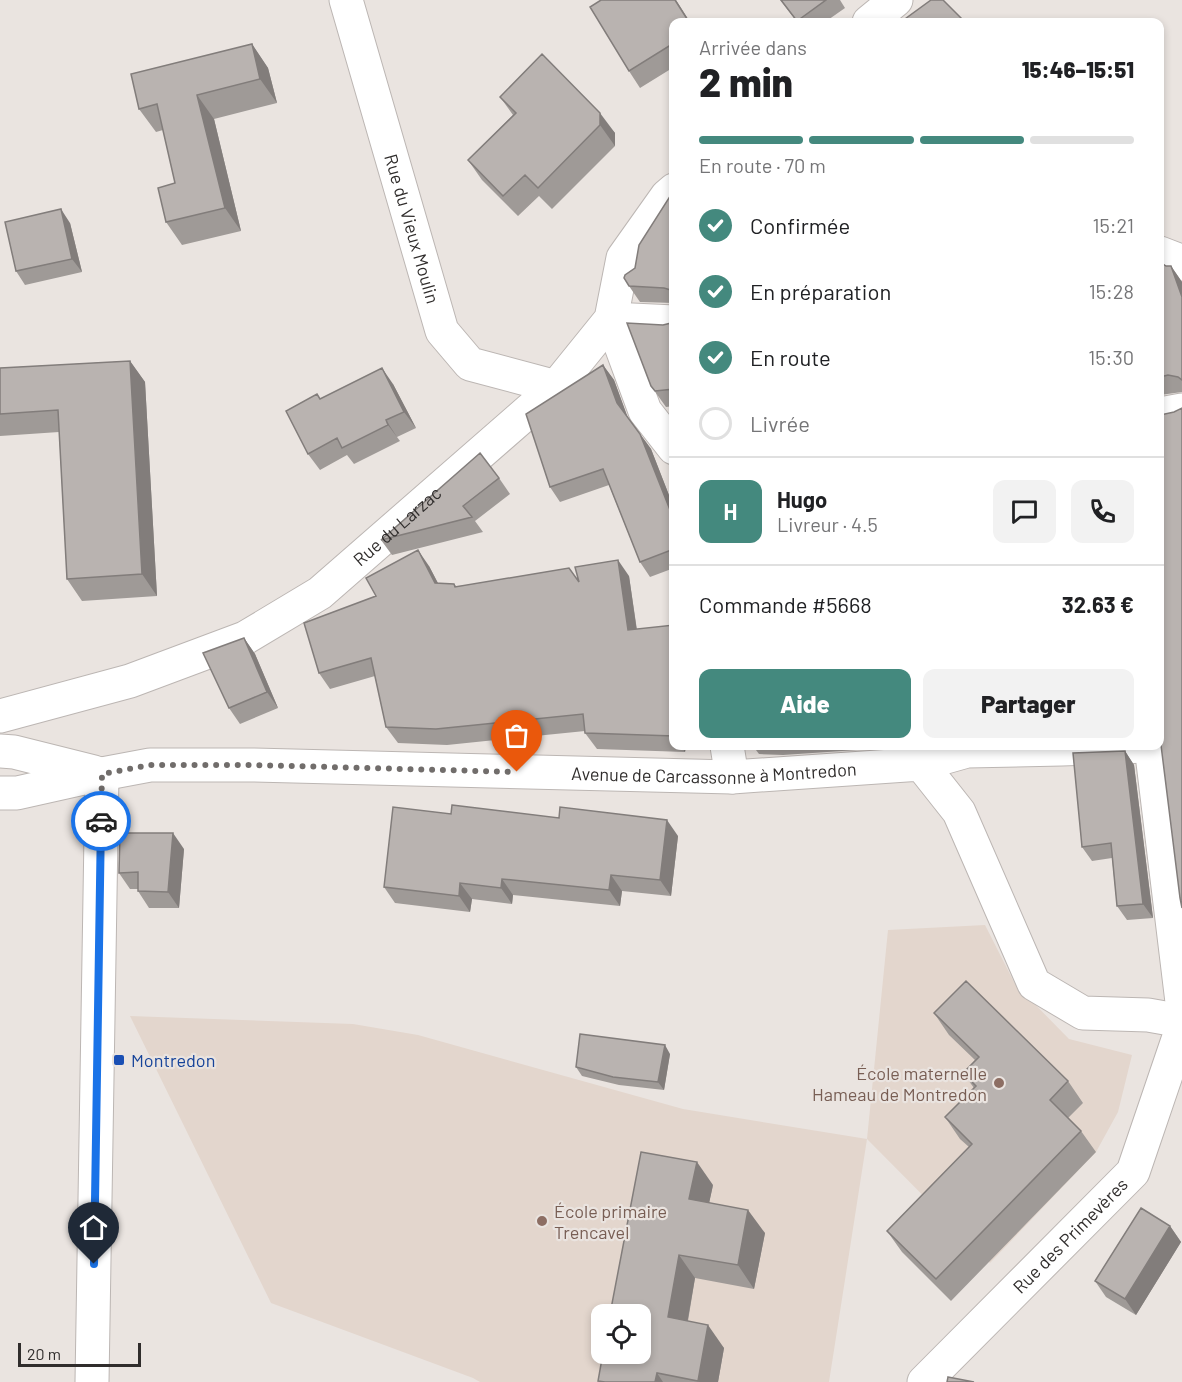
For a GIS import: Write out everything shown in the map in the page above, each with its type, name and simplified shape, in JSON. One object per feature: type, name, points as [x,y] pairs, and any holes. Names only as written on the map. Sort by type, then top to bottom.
[{"type":"street","name":"Rue du Vieux Moulin","points":[[346,0],[442,331],[470,364],[556,387]]},
{"type":"street","points":[[874,18],[896,0]]},
{"type":"street","name":"Rue du Larzac","points":[[0,716],[130,681],[245,638],[320,593],[556,387],[611,319],[623,258],[669,195]]},
{"type":"street","points":[[1164,255],[1182,264]]},
{"type":"street","points":[[669,322],[611,319],[645,411],[669,442]]},
{"type":"street","points":[[1164,413],[1182,410]]},
{"type":"street","name":"Avenue de Carcassonne à Montredon","points":[[0,793],[17,793],[150,765],[730,761],[1014,750]]},
{"type":"street","points":[[1151,750],[1182,1002]]},
{"type":"street","points":[[0,751],[14,752],[102,774],[92,1382]]},
{"type":"street","points":[[919,755],[959,812],[1034,984],[1083,1012],[1148,1015],[1182,1021]]},
{"type":"street","name":"Rue des Primevères","points":[[924,1382],[1133,1172],[1182,1028]]},
{"type":"shaded area","name":"École maternelle Hameau de Montredon","points":[[985,925],[1015,984],[1069,1039],[1132,1055],[1118,1112],[1096,1152],[990,1263],[867,1139],[888,930]]},
{"type":"shaded area","name":"École primaire Trencavel","points":[[130,1016],[353,1024],[418,1035],[683,1109],[867,1139],[829,1382],[480,1382],[271,1303]]},
{"type":"building","points":[[601,0],[675,0],[686,18],[669,18],[669,46],[629,71],[590,7]]},
{"type":"building","points":[[781,0],[826,0],[801,18],[795,18]]},
{"type":"building","points":[[931,0],[943,0],[961,18],[906,18]]},
{"type":"building","points":[[252,44],[260,79],[197,95],[225,208],[166,222],[158,188],[175,183],[157,104],[139,109],[131,74]]},
{"type":"building","points":[[542,54],[600,113],[600,125],[538,188],[525,175],[503,196],[468,160],[516,113],[500,97]]},
{"type":"building","points":[[669,198],[669,290],[629,286],[624,278],[635,268],[639,245]]},
{"type":"building","points":[[61,209],[72,259],[16,271],[5,222]]},
{"type":"building","points":[[1164,265],[1171,266],[1182,297],[1182,380],[1168,375],[1164,376]]},
{"type":"building","points":[[627,323],[669,324],[669,390],[655,391]]},
{"type":"building","points":[[130,361],[142,574],[67,579],[58,410],[0,414],[0,368]]},
{"type":"building","points":[[603,365],[617,403],[640,434],[669,507],[669,551],[640,562],[603,469],[550,487],[526,414]]},
{"type":"building","points":[[382,368],[404,412],[386,420],[388,425],[342,448],[337,438],[308,454],[286,411],[317,394],[320,399]]},
{"type":"building","points":[[1182,408],[1182,908],[1162,750],[1164,750],[1164,414]]},
{"type":"building","points":[[480,453],[499,478],[463,506],[472,517],[381,540]]},
{"type":"building","points":[[418,550],[435,583],[454,584],[455,587],[569,568],[579,582],[575,567],[618,560],[628,630],[669,626],[669,736],[585,733],[583,714],[436,729],[386,727],[371,658],[319,673],[304,623],[376,596],[366,578]]},
{"type":"building","points":[[244,638],[267,692],[229,708],[203,653]]},
{"type":"building","points":[[1125,751],[1143,904],[1117,906],[1111,843],[1082,847],[1073,753]]},
{"type":"building","points":[[452,805],[559,818],[560,807],[667,820],[660,880],[611,875],[609,890],[502,879],[501,888],[460,883],[459,896],[384,887],[393,807],[451,814]]},
{"type":"building","points":[[120,833],[173,833],[168,892],[138,891],[138,872],[119,873]]},
{"type":"building","points":[[966,981],[1068,1081],[1050,1100],[1081,1131],[936,1279],[887,1231],[972,1144],[945,1117],[976,1086],[963,1073],[979,1057],[934,1013]]},
{"type":"building","points":[[580,1034],[665,1045],[658,1082],[613,1077],[576,1067]]},
{"type":"building","points":[[641,1152],[697,1162],[689,1199],[748,1210],[738,1265],[679,1255],[668,1317],[708,1325],[698,1381],[657,1373],[655,1382],[598,1381],[601,1364],[651,1364],[651,1304],[612,1304]]},
{"type":"building","points":[[1141,1208],[1170,1226],[1125,1299],[1095,1281]]},
{"type":"building","points":[[948,1377],[974,1382],[947,1382]]},
{"type":"way so far","points":[[101,821],[102,774],[150,765],[254,765],[517,772]]},
{"type":"place","name":"Montredon","points":[[119,1060]]},
{"type":"place","name":"École maternelle Hameau de Montredon","points":[[999,1083]]},
{"type":"place","name":"École primaire Trencavel","points":[[542,1221]]},
{"type":"route","points":[[94,1264],[101,821]]}]
